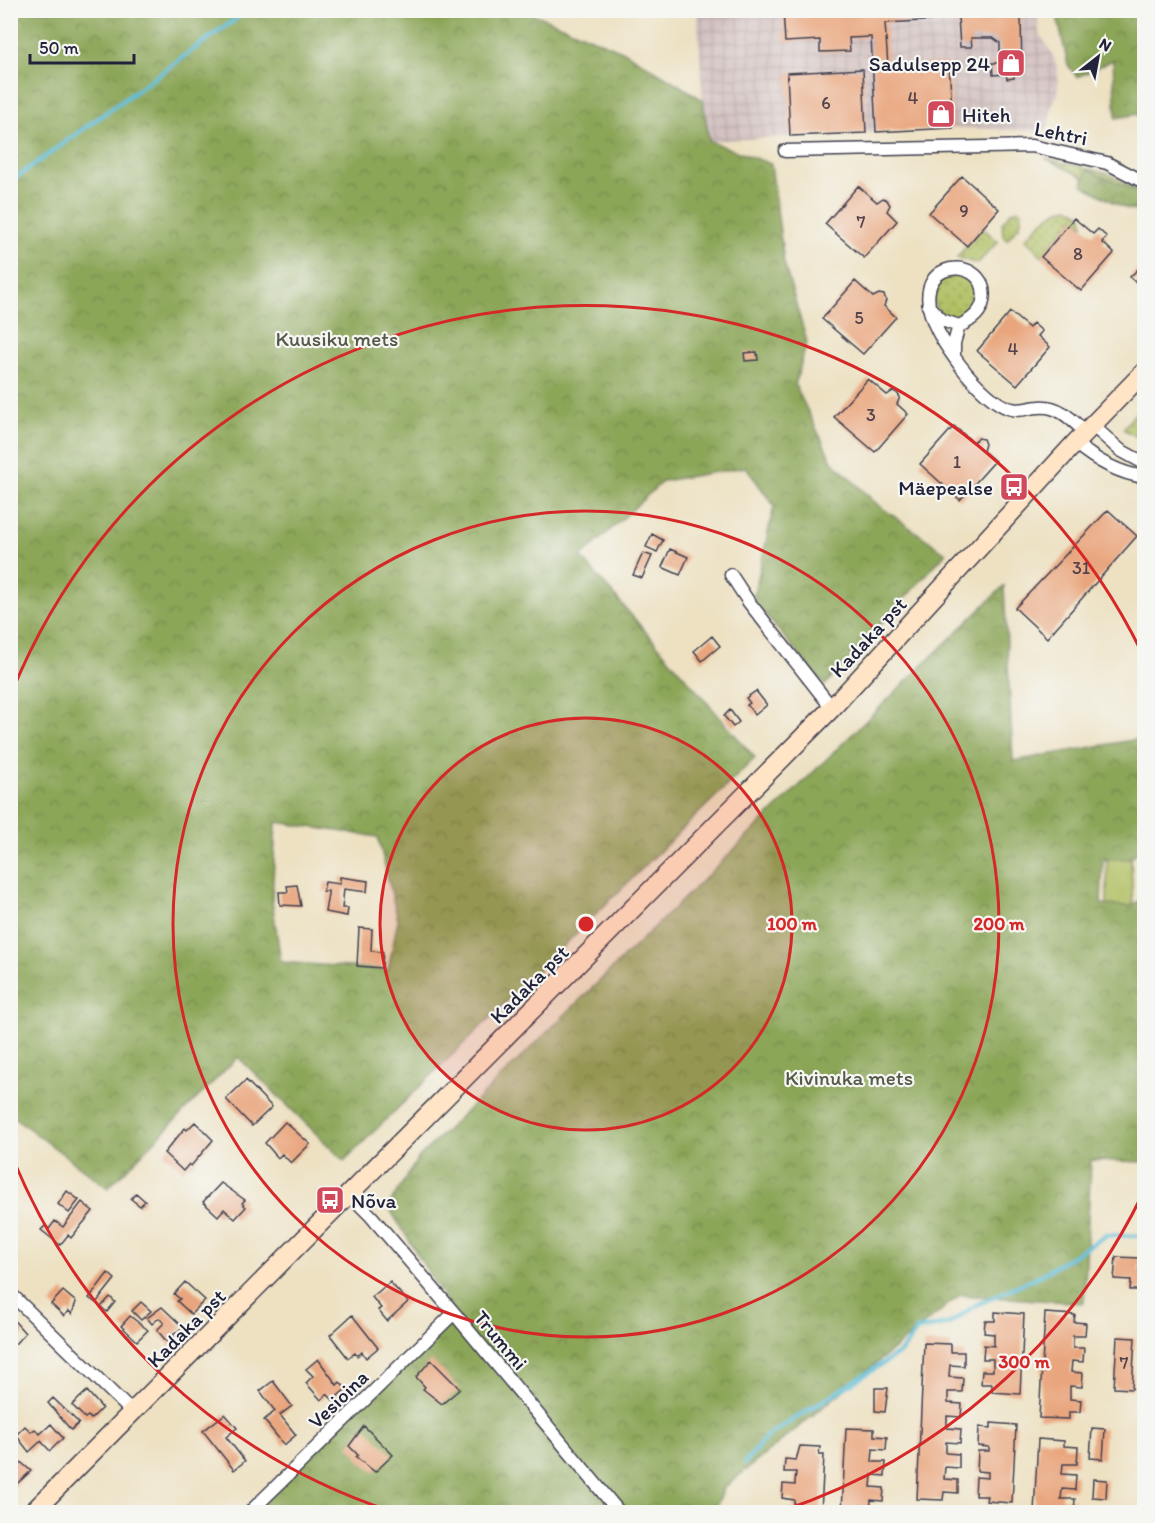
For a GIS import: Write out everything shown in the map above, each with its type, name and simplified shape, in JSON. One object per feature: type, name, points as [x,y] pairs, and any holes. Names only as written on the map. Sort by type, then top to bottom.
[{"type":"main road","name":"Kadaka pst","points":[[33,1512],[832,708],[1144,372]]},
{"type":"street","name":"Lehtri","points":[[785,152],[1032,146],[1107,163],[1144,182]]},
{"type":"street","points":[[954,357],[954,343],[959,326],[975,316],[982,306],[982,286],[975,275],[957,268],[942,272],[934,278],[928,288],[928,306],[940,339],[964,371],[1000,405],[1022,411],[1039,407],[1059,410],[1085,434],[1144,463]]},
{"type":"street","points":[[928,306],[942,320],[959,326]]},
{"type":"street","points":[[1085,434],[1093,458],[1130,474],[1144,477]]},
{"type":"street","points":[[731,575],[748,601],[832,708]]},
{"type":"street","name":"Trummi","points":[[350,1195],[371,1216],[454,1313],[619,1512]]},
{"type":"street","points":[[10,1293],[133,1413]]},
{"type":"street","name":"Vesioina","points":[[250,1512],[454,1313]]},
{"type":"shaded area","points":[[697,11],[1037,11],[1039,32],[1054,57],[1058,73],[1058,94],[1051,107],[1049,123],[1044,131],[953,128],[709,141],[703,100]]},
{"type":"green space","name":"Kuusiku mets","points":[[10,11],[527,11],[627,53],[703,100],[709,141],[771,164],[784,263],[807,342],[795,385],[832,461],[878,505],[946,553],[825,685],[753,600],[774,506],[746,467],[663,481],[581,557],[755,758],[344,1161],[238,1057],[108,1188],[11,1115]],"holes":[[[276,822],[378,837],[398,920],[388,970],[281,962],[272,900]]]},
{"type":"green space","points":[[1056,11],[1144,11],[1144,140],[1138,114],[1116,118],[1113,60],[1077,77],[1068,65]]},
{"type":"green space","points":[[1045,158],[1108,174],[1144,193],[1144,197],[1091,181]]},
{"type":"green space","points":[[1087,170],[1139,192],[1144,209],[1138,211],[1122,207],[1082,185]]},
{"type":"green space","points":[[1068,207],[1082,214],[1083,225],[1074,218],[1042,256],[1025,239],[1050,216]]},
{"type":"green space","points":[[1018,209],[1022,212],[1020,225],[1007,240],[1003,236],[1002,223],[1012,211]]},
{"type":"green space","points":[[983,228],[998,242],[977,264],[957,257]]},
{"type":"green space","points":[[955,274],[970,281],[977,296],[970,311],[955,318],[940,311],[933,296],[940,281]]},
{"type":"green space","points":[[1144,402],[1144,441],[1123,429]]},
{"type":"green space","name":"Kivinuka mets","points":[[1004,586],[1013,761],[1144,738],[1144,843],[1131,859],[1103,860],[1101,904],[1132,906],[1144,896],[1144,1162],[1091,1160],[1084,1303],[960,1295],[724,1488],[714,1512],[250,1512],[453,1313],[388,1206],[419,1157]]},
{"type":"green space","points":[[1107,859],[1131,859],[1133,906],[1107,905]]},
{"type":"building","points":[[783,10],[940,10],[940,20],[885,23],[888,66],[949,63],[953,128],[876,132],[871,37],[849,38],[850,51],[820,52],[820,40],[785,42]]},
{"type":"building","points":[[1021,16],[1022,74],[1007,79],[1006,74],[993,75],[992,63],[1000,63],[1000,43],[993,38],[971,38],[972,47],[960,47],[958,17]]},
{"type":"building","points":[[863,69],[866,133],[790,136],[787,73]]},
{"type":"building","points":[[962,176],[999,209],[967,246],[929,213]]},
{"type":"building","points":[[858,186],[877,202],[883,198],[887,200],[890,205],[887,211],[897,221],[864,258],[825,224]]},
{"type":"building","points":[[1074,218],[1093,234],[1098,229],[1107,237],[1102,242],[1114,253],[1081,291],[1041,257]]},
{"type":"building","points":[[1140,267],[1144,272],[1135,282],[1130,277]]},
{"type":"building","points":[[855,281],[873,297],[879,294],[884,295],[886,300],[884,306],[896,317],[863,354],[822,319]]},
{"type":"building","points":[[1010,312],[1029,328],[1033,323],[1042,331],[1038,336],[1050,347],[1017,385],[977,351]]},
{"type":"building","points":[[757,352],[758,360],[745,361],[744,353]]},
{"type":"building","points":[[868,379],[887,395],[893,391],[897,393],[900,397],[897,404],[908,414],[875,452],[834,417]]},
{"type":"building","points":[[954,426],[973,442],[978,438],[983,439],[985,444],[983,451],[995,461],[960,500],[920,464]]},
{"type":"building","points":[[1108,510],[1137,536],[1047,638],[1015,608]]},
{"type":"building","points":[[652,534],[663,540],[657,552],[646,547]]},
{"type":"building","points":[[670,549],[688,557],[680,575],[662,567]]},
{"type":"building","points":[[643,553],[652,556],[642,578],[633,575]]},
{"type":"building","points":[[712,636],[720,646],[702,661],[694,651]]},
{"type":"building","points":[[756,691],[767,705],[755,715],[747,705],[750,703],[746,698]]},
{"type":"building","points":[[730,710],[739,722],[733,727],[724,716]]},
{"type":"building","points":[[340,877],[368,881],[367,892],[344,889],[342,908],[348,908],[347,916],[325,912],[328,891],[323,891],[325,882],[340,884]]},
{"type":"building","points":[[297,885],[301,906],[280,905],[279,892],[288,892],[287,886]]},
{"type":"building","points":[[359,928],[372,929],[371,951],[383,952],[382,968],[357,966]]},
{"type":"building","points":[[246,1080],[272,1107],[252,1126],[226,1099]]},
{"type":"building","points":[[195,1122],[213,1140],[191,1166],[189,1164],[183,1171],[164,1153],[185,1128],[187,1130]]},
{"type":"building","points":[[285,1122],[310,1144],[291,1163],[282,1154],[278,1158],[265,1143]]},
{"type":"building","points":[[221,1183],[245,1200],[242,1203],[246,1207],[235,1219],[224,1209],[218,1216],[203,1202]]},
{"type":"building","points":[[67,1191],[79,1200],[69,1213],[58,1204]]},
{"type":"building","points":[[136,1193],[145,1201],[140,1206],[131,1199]]},
{"type":"building","points":[[82,1202],[93,1211],[71,1238],[68,1235],[60,1245],[41,1230],[45,1226],[49,1229],[55,1221],[63,1227]]},
{"type":"building","points":[[1116,1257],[1140,1258],[1139,1272],[1144,1272],[1142,1290],[1130,1290],[1131,1280],[1114,1279]]},
{"type":"building","points":[[108,1273],[115,1279],[96,1303],[89,1298]]},
{"type":"building","points":[[185,1282],[205,1300],[191,1314],[177,1301],[180,1299],[174,1294]]},
{"type":"building","points":[[390,1282],[408,1302],[387,1321],[378,1310],[381,1308],[372,1297]]},
{"type":"building","points":[[63,1291],[76,1302],[72,1314],[69,1311],[64,1316],[51,1304]]},
{"type":"building","points":[[110,1297],[115,1302],[107,1312],[101,1307]]},
{"type":"building","points":[[141,1302],[151,1311],[141,1320],[132,1311]]},
{"type":"building","points":[[162,1307],[183,1327],[173,1335],[178,1342],[172,1348],[157,1330],[164,1323],[159,1318],[152,1324],[147,1318]]},
{"type":"building","points":[[995,1312],[1024,1314],[1020,1394],[992,1392],[992,1384],[981,1384],[982,1371],[993,1371],[993,1359],[983,1359],[984,1345],[994,1346],[994,1334],[984,1333],[985,1321],[995,1321]]},
{"type":"building","points":[[1045,1313],[1075,1315],[1074,1322],[1086,1323],[1085,1336],[1073,1336],[1073,1348],[1084,1348],[1083,1362],[1072,1361],[1071,1372],[1083,1373],[1082,1387],[1070,1386],[1070,1399],[1081,1400],[1080,1412],[1069,1412],[1069,1419],[1039,1418]]},
{"type":"building","points":[[352,1315],[378,1348],[366,1358],[362,1352],[357,1356],[355,1353],[348,1358],[330,1335]]},
{"type":"building","points":[[10,1316],[25,1333],[15,1344],[10,1340]]},
{"type":"building","points":[[130,1316],[148,1330],[137,1341],[121,1326]]},
{"type":"building","points":[[1117,1337],[1135,1338],[1132,1389],[1114,1388]]},
{"type":"building","points":[[924,1343],[951,1344],[951,1352],[964,1352],[964,1366],[950,1365],[949,1375],[949,1377],[963,1378],[962,1392],[948,1392],[948,1403],[962,1404],[961,1417],[947,1416],[947,1428],[961,1429],[960,1443],[946,1442],[946,1453],[959,1454],[959,1468],[945,1467],[944,1479],[958,1480],[958,1493],[944,1492],[943,1500],[917,1499]]},
{"type":"building","points":[[318,1359],[337,1385],[340,1382],[346,1389],[333,1400],[327,1394],[321,1400],[306,1383],[313,1376],[306,1369]]},
{"type":"building","points":[[431,1360],[460,1389],[442,1404],[423,1389],[425,1387],[416,1377]]},
{"type":"building","points":[[273,1381],[292,1406],[280,1415],[296,1435],[284,1445],[264,1420],[275,1411],[260,1391]]},
{"type":"building","points":[[875,1388],[888,1388],[885,1412],[875,1411]]},
{"type":"building","points":[[87,1391],[102,1408],[91,1419],[88,1416],[85,1418],[72,1405]]},
{"type":"building","points":[[53,1398],[79,1423],[71,1430],[48,1403]]},
{"type":"building","points":[[225,1414],[237,1428],[226,1437],[245,1461],[234,1470],[203,1431]]},
{"type":"building","points":[[991,1423],[1016,1425],[1012,1503],[986,1501],[987,1496],[975,1496],[976,1477],[988,1478],[988,1472],[977,1471],[978,1451],[989,1451],[989,1447],[978,1446],[979,1427],[991,1428]]},
{"type":"building","points":[[51,1424],[63,1438],[50,1451],[41,1441],[29,1452],[16,1435],[25,1426],[31,1432],[35,1429],[40,1434]]},
{"type":"building","points":[[364,1426],[393,1455],[375,1472],[356,1457],[358,1455],[349,1446]]},
{"type":"building","points":[[846,1428],[874,1429],[874,1436],[887,1437],[886,1450],[873,1449],[872,1462],[886,1462],[885,1476],[872,1475],[871,1487],[884,1488],[883,1501],[871,1500],[870,1512],[842,1512]]},
{"type":"building","points":[[1092,1428],[1105,1429],[1103,1459],[1090,1458]]},
{"type":"building","points":[[1038,1439],[1064,1441],[1064,1446],[1078,1447],[1077,1464],[1063,1464],[1062,1474],[1076,1475],[1075,1490],[1062,1489],[1061,1499],[1075,1499],[1074,1512],[1034,1512]]},
{"type":"building","points":[[800,1446],[820,1447],[819,1455],[824,1455],[821,1512],[782,1512],[782,1509],[794,1510],[794,1500],[782,1498],[783,1484],[795,1485],[796,1472],[784,1472],[785,1459],[796,1460]]},
{"type":"building","points":[[16,1458],[31,1471],[10,1490],[10,1464]]},
{"type":"building","points":[[1093,1479],[1107,1480],[1106,1498],[1092,1497]]},
{"type":"waterway","points":[[10,182],[248,10]]},
{"type":"waterway","points":[[745,1463],[767,1436],[901,1352],[917,1330],[949,1324],[976,1305],[1041,1275],[1107,1235],[1144,1236]]},
{"type":"place","name":"Sadulsepp 24","points":[[1011,63]]},
{"type":"place","name":"Hiteh","points":[[941,114]]},
{"type":"place","name":"Mäepealse","points":[[1014,487]]},
{"type":"place","name":"Nõva","points":[[330,1200]]}]
